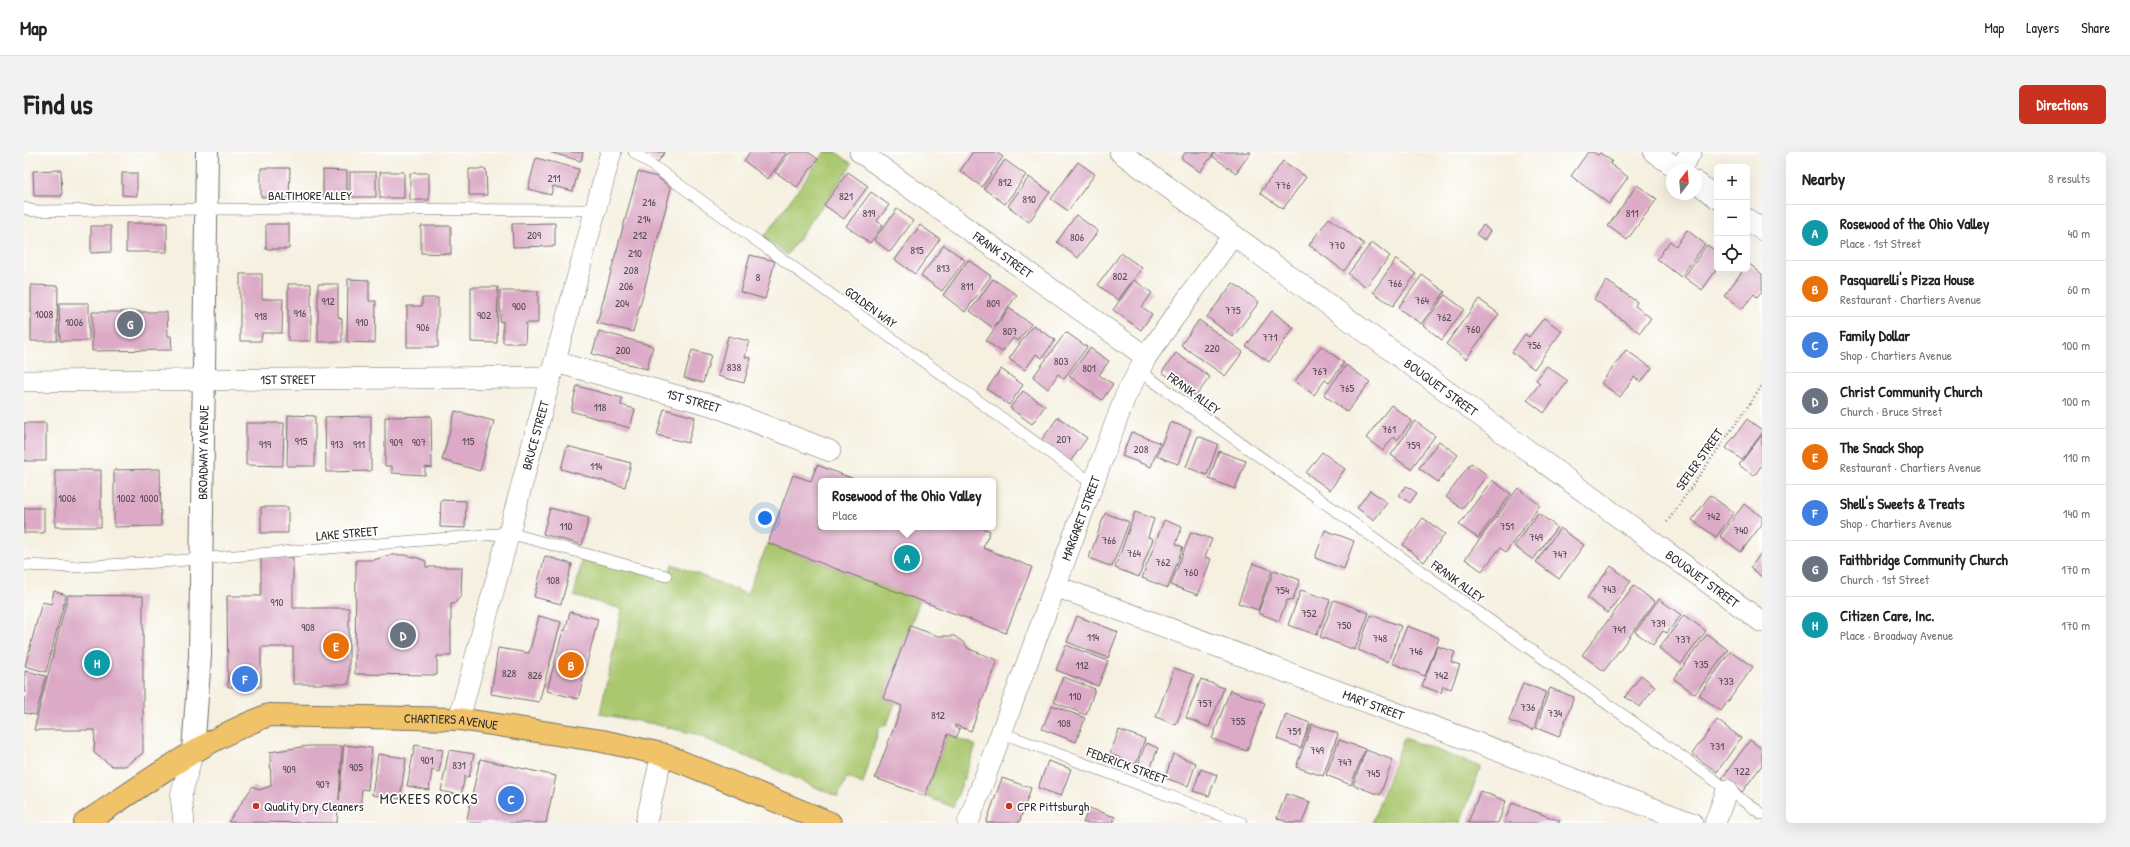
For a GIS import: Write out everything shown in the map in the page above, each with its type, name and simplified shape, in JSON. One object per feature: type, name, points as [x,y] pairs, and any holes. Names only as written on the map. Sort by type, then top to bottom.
[{"type":"main road","name":"CHARTIERS AVENUE","points":[[85,823],[193,751],[242,725],[269,715],[459,719],[594,740],[662,754],[830,823]]},
{"type":"street","name":"BROADWAY AVENUE","points":[[193,751],[200,656],[207,152]]},
{"type":"street","name":"BRUCE STREET","points":[[459,719],[611,152]]},
{"type":"street","name":"FRANK STREET","points":[[860,152],[1142,363]]},
{"type":"street","name":"BOUQUET STREET","points":[[1120,152],[1762,622]]},
{"type":"street","points":[[1654,152],[1671,164]]},
{"type":"street","points":[[1683,164],[1691,152]]},
{"type":"street","points":[[1702,187],[1714,196]]},
{"type":"street","points":[[1750,221],[1762,230]]},
{"type":"street","name":"MARGARET STREET","points":[[968,823],[1125,397],[1142,363],[1233,235]]},
{"type":"street","name":"1ST STREET","points":[[24,381],[204,379],[553,370],[714,406],[830,451]]},
{"type":"street","name":"MARY STREET","points":[[1055,586],[1692,823]]},
{"type":"street","points":[[184,823],[182,796],[193,751]]},
{"type":"street","points":[[646,823],[662,754]]},
{"type":"street","points":[[1715,823],[1727,790]]},
{"type":"lane","name":"GOLDEN WAY","points":[[634,152],[1093,484]]},
{"type":"lane","name":"BALTIMORE ALLEY","points":[[24,208],[34,211],[206,209],[596,210]]},
{"type":"lane","name":"FRANK ALLEY","points":[[1142,363],[1762,814]]},
{"type":"lane","name":"LAKE STREET","points":[[24,565],[74,567],[202,559],[509,533],[666,576]]},
{"type":"lane","name":"FEDERICK STREET","points":[[1002,734],[1242,823]]},
{"type":"path","name":"SEFLER STREET","points":[[1653,543],[1762,386]]},
{"type":"green space","points":[[825,152],[836,152],[852,164],[787,255],[764,237]]},
{"type":"green space","points":[[768,543],[920,600],[883,698],[895,703],[887,724],[879,728],[863,784],[847,777],[838,797],[695,734],[654,724],[600,714],[622,609],[574,596],[583,555],[668,577],[672,564],[747,594]]},
{"type":"green space","points":[[948,734],[976,746],[953,807],[925,796]]},
{"type":"green space","points":[[1404,738],[1481,767],[1460,823],[1372,823]]},
{"type":"building","points":[[549,152],[583,152],[581,161]]},
{"type":"building","points":[[642,152],[665,152],[657,163]]},
{"type":"building","points":[[750,152],[787,152],[768,179],[744,161]]},
{"type":"building","points":[[790,152],[808,152],[818,159],[797,187],[775,172]]},
{"type":"building","points":[[973,152],[996,152],[1003,157],[982,187],[960,171]]},
{"type":"building","points":[[1186,152],[1215,152],[1200,172],[1181,158]]},
{"type":"building","points":[[1215,152],[1251,152],[1236,173],[1212,156]]},
{"type":"building","points":[[1588,152],[1593,152],[1598,155],[1600,153],[1612,161],[1610,164],[1628,177],[1609,204],[1571,176]]},
{"type":"building","points":[[536,158],[579,169],[573,191],[553,186],[551,195],[528,189]]},
{"type":"building","points":[[1005,160],[1026,175],[1005,204],[984,189]]},
{"type":"building","points":[[1283,161],[1306,177],[1283,209],[1260,193]]},
{"type":"building","points":[[1078,162],[1095,174],[1068,211],[1051,199]]},
{"type":"building","points":[[261,168],[290,168],[289,198],[261,197]]},
{"type":"building","points":[[469,169],[486,169],[487,195],[469,195]]},
{"type":"building","points":[[61,170],[62,196],[34,196],[33,171]]},
{"type":"building","points":[[323,170],[347,171],[347,198],[323,197]]},
{"type":"building","points":[[350,172],[376,172],[376,197],[350,197]]},
{"type":"building","points":[[380,172],[404,172],[404,198],[380,198]]},
{"type":"building","points":[[638,172],[657,177],[671,188],[633,332],[597,323]]},
{"type":"building","points":[[848,172],[868,186],[844,219],[824,205]]},
{"type":"building","points":[[122,173],[137,173],[137,196],[122,195]]},
{"type":"building","points":[[410,173],[429,173],[429,200],[410,200]]},
{"type":"building","points":[[1029,177],[1050,192],[1029,222],[1008,206]]},
{"type":"building","points":[[1637,185],[1657,199],[1627,240],[1608,226]]},
{"type":"building","points":[[871,192],[889,205],[877,221],[883,225],[870,243],[846,226]]},
{"type":"building","points":[[897,209],[913,221],[890,252],[874,240]]},
{"type":"building","points":[[1076,215],[1098,231],[1078,258],[1057,242]]},
{"type":"building","points":[[1329,218],[1364,244],[1344,271],[1309,245]]},
{"type":"building","points":[[126,223],[167,223],[167,252],[126,252]]},
{"type":"building","points":[[555,223],[555,246],[513,247],[512,224]]},
{"type":"building","points":[[266,224],[289,224],[289,249],[266,249]]},
{"type":"building","points":[[920,225],[940,239],[915,274],[895,260]]},
{"type":"building","points":[[1483,225],[1490,231],[1484,240],[1476,234]]},
{"type":"building","points":[[91,226],[111,226],[111,252],[91,253]]},
{"type":"building","points":[[421,226],[451,226],[451,254],[421,253]]},
{"type":"building","points":[[1687,230],[1705,244],[1681,277],[1657,259],[1670,241],[1676,246]]},
{"type":"building","points":[[1372,242],[1390,256],[1366,287],[1348,274]]},
{"type":"building","points":[[944,245],[965,260],[942,291],[921,276]]},
{"type":"building","points":[[1707,245],[1714,250],[1715,272],[1702,290],[1684,277]]},
{"type":"building","points":[[1121,253],[1142,268],[1118,300],[1098,285]]},
{"type":"building","points":[[750,255],[775,261],[765,299],[740,292]]},
{"type":"building","points":[[1396,259],[1416,274],[1393,306],[1373,292]]},
{"type":"building","points":[[968,260],[991,276],[965,312],[943,295]]},
{"type":"building","points":[[1750,265],[1762,274],[1762,291],[1757,297],[1754,294],[1742,309],[1724,296],[1742,272],[1750,272]]},
{"type":"building","points":[[240,274],[262,274],[262,299],[283,299],[282,333],[262,333],[261,341],[240,341]]},
{"type":"building","points":[[1422,275],[1445,292],[1421,324],[1398,308]]},
{"type":"building","points":[[348,279],[369,280],[369,301],[376,301],[375,343],[347,342]]},
{"type":"building","points":[[993,279],[1017,295],[993,328],[970,311]]},
{"type":"building","points":[[1134,280],[1152,293],[1142,307],[1152,314],[1141,330],[1113,310]]},
{"type":"building","points":[[1607,281],[1637,302],[1635,306],[1651,318],[1640,333],[1594,299]]},
{"type":"building","points":[[1233,283],[1259,302],[1233,337],[1207,317]]},
{"type":"building","points":[[288,284],[311,284],[311,341],[288,341]]},
{"type":"building","points":[[318,284],[338,284],[338,317],[342,319],[342,342],[318,342]]},
{"type":"building","points":[[31,285],[58,286],[57,341],[31,341]]},
{"type":"building","points":[[471,287],[498,287],[497,343],[471,342]]},
{"type":"building","points":[[500,291],[538,291],[538,323],[526,323],[525,343],[503,343],[503,321],[500,322]]},
{"type":"building","points":[[1445,295],[1464,309],[1442,340],[1423,325]]},
{"type":"building","points":[[422,298],[438,298],[438,347],[407,347],[407,306],[422,306]]},
{"type":"building","points":[[1479,299],[1499,314],[1466,359],[1446,344]]},
{"type":"building","points":[[59,303],[89,303],[89,341],[60,341]]},
{"type":"building","points":[[1009,308],[1031,324],[1018,341],[1013,338],[1002,352],[986,341]]},
{"type":"building","points":[[1272,311],[1294,328],[1269,362],[1246,346]]},
{"type":"building","points":[[92,312],[167,312],[168,336],[171,336],[172,350],[92,351]]},
{"type":"building","points":[[1544,318],[1562,331],[1534,369],[1512,352],[1525,334],[1529,337]]},
{"type":"building","points":[[1199,320],[1243,352],[1225,376],[1181,345]]},
{"type":"building","points":[[1033,325],[1055,340],[1042,358],[1036,354],[1025,370],[1009,359]]},
{"type":"building","points":[[599,331],[653,346],[647,369],[592,354]]},
{"type":"building","points":[[1066,332],[1087,347],[1064,379],[1058,374],[1048,389],[1033,377]]},
{"type":"building","points":[[728,336],[749,341],[745,357],[751,358],[744,383],[718,376]]},
{"type":"building","points":[[1321,346],[1344,363],[1329,383],[1325,380],[1314,395],[1295,381]]},
{"type":"building","points":[[1090,348],[1109,361],[1099,375],[1113,384],[1102,400],[1069,376]]},
{"type":"building","points":[[692,350],[711,355],[703,383],[684,378]]},
{"type":"building","points":[[1626,350],[1652,368],[1641,382],[1634,377],[1620,397],[1601,383]]},
{"type":"building","points":[[1176,353],[1210,377],[1196,396],[1162,372]]},
{"type":"building","points":[[1346,365],[1370,382],[1347,412],[1324,395]]},
{"type":"building","points":[[1547,366],[1568,381],[1544,413],[1527,400],[1540,383],[1536,380]]},
{"type":"building","points":[[1001,369],[1023,385],[1009,405],[987,389]]},
{"type":"building","points":[[577,386],[622,398],[621,405],[635,409],[630,428],[571,411]]},
{"type":"building","points":[[1023,391],[1045,406],[1032,424],[1010,408]]},
{"type":"building","points":[[1391,405],[1412,421],[1397,440],[1393,437],[1383,451],[1366,438]]},
{"type":"building","points":[[664,409],[695,417],[688,443],[657,435]]},
{"type":"building","points":[[455,411],[494,421],[480,471],[442,460]]},
{"type":"building","points":[[288,415],[315,416],[315,466],[287,466]]},
{"type":"building","points":[[371,416],[371,471],[326,472],[325,417]]},
{"type":"building","points":[[431,416],[432,468],[425,467],[425,475],[392,473],[392,466],[385,466],[385,417]]},
{"type":"building","points":[[1058,417],[1087,438],[1070,462],[1041,441]]},
{"type":"building","points":[[1747,419],[1762,430],[1762,433],[1742,460],[1726,448]]},
{"type":"building","points":[[1415,421],[1435,436],[1411,469],[1391,455]]},
{"type":"building","points":[[1170,422],[1191,429],[1178,464],[1157,456]]},
{"type":"building","points":[[24,423],[46,423],[46,461],[24,461]]},
{"type":"building","points":[[246,423],[284,423],[283,466],[246,465]]},
{"type":"building","points":[[1131,432],[1160,443],[1151,467],[1122,456]]},
{"type":"building","points":[[1762,435],[1762,465],[1754,476],[1739,465]]},
{"type":"building","points":[[1198,436],[1218,444],[1207,475],[1186,467]]},
{"type":"building","points":[[1439,441],[1458,455],[1438,482],[1419,468]]},
{"type":"building","points":[[567,446],[631,463],[625,487],[561,469]]},
{"type":"building","points":[[1219,451],[1246,461],[1235,489],[1209,479]]},
{"type":"building","points":[[1322,452],[1345,469],[1330,490],[1306,473]]},
{"type":"building","points":[[1471,463],[1487,475],[1462,509],[1446,497]]},
{"type":"building","points":[[817,465],[851,478],[818,478],[818,530],[990,531],[983,548],[1032,567],[1006,633],[768,543],[793,475],[811,481]]},
{"type":"building","points":[[160,469],[161,526],[114,527],[114,470]]},
{"type":"building","points":[[55,470],[101,470],[101,527],[55,527]]},
{"type":"building","points":[[1492,480],[1511,494],[1478,538],[1459,525]]},
{"type":"building","points":[[1406,486],[1417,493],[1410,503],[1399,495]]},
{"type":"building","points":[[1518,488],[1540,505],[1506,552],[1500,548],[1482,571],[1465,559]]},
{"type":"building","points":[[1370,490],[1387,503],[1374,520],[1357,508]]},
{"type":"building","points":[[1710,495],[1734,513],[1716,537],[1692,520]]},
{"type":"building","points":[[441,500],[466,501],[465,528],[440,527]]},
{"type":"building","points":[[1744,504],[1762,517],[1762,524],[1741,552],[1720,536]]},
{"type":"building","points":[[261,507],[288,507],[288,533],[261,533]]},
{"type":"building","points":[[24,508],[44,508],[44,533],[24,533]]},
{"type":"building","points":[[550,508],[589,518],[582,545],[543,534]]},
{"type":"building","points":[[1135,512],[1154,519],[1148,537],[1153,539],[1139,577],[1115,568]]},
{"type":"building","points":[[1105,513],[1129,522],[1112,567],[1089,558]]},
{"type":"building","points":[[1538,513],[1557,527],[1533,560],[1514,546]]},
{"type":"building","points":[[1423,518],[1445,534],[1424,562],[1403,545]]},
{"type":"building","points":[[1164,520],[1182,527],[1176,544],[1183,547],[1168,588],[1142,578]]},
{"type":"building","points":[[1560,528],[1584,545],[1559,579],[1536,562]]},
{"type":"building","points":[[1325,530],[1354,541],[1344,569],[1315,558]]},
{"type":"building","points":[[1191,532],[1212,539],[1205,557],[1211,559],[1198,595],[1171,585]]},
{"type":"building","points":[[1762,552],[1762,577],[1750,568]]},
{"type":"building","points":[[389,555],[404,555],[418,558],[426,561],[426,567],[462,567],[461,596],[454,604],[451,604],[451,656],[437,656],[437,675],[355,674],[356,560],[374,560]]},
{"type":"building","points":[[545,556],[572,564],[561,604],[534,597]]},
{"type":"building","points":[[293,557],[293,608],[349,608],[349,684],[293,684],[293,647],[261,647],[261,687],[228,687],[227,596],[261,596],[261,558]]},
{"type":"building","points":[[1253,563],[1272,570],[1258,610],[1238,603]]},
{"type":"building","points":[[1611,566],[1631,581],[1608,613],[1587,598]]},
{"type":"building","points":[[1274,570],[1300,580],[1292,601],[1287,600],[1279,621],[1258,613]]},
{"type":"building","points":[[1634,586],[1655,602],[1604,671],[1582,655]]},
{"type":"building","points":[[1301,590],[1330,600],[1317,635],[1288,625]]},
{"type":"building","points":[[54,591],[66,595],[46,672],[25,666],[42,602],[51,604]]},
{"type":"building","points":[[68,595],[143,596],[143,753],[125,766],[112,766],[94,753],[95,730],[34,730]]},
{"type":"building","points":[[1659,599],[1681,615],[1667,633],[1663,631],[1653,645],[1635,632]]},
{"type":"building","points":[[1334,600],[1369,613],[1355,650],[1320,637]]},
{"type":"building","points":[[570,612],[598,619],[578,699],[547,691],[563,630],[565,631]]},
{"type":"building","points":[[1371,615],[1401,626],[1388,662],[1358,650]]},
{"type":"building","points":[[1684,615],[1706,631],[1681,664],[1659,648]]},
{"type":"building","points":[[539,616],[561,622],[539,702],[491,694],[498,648],[529,653]]},
{"type":"building","points":[[1077,616],[1118,632],[1108,658],[1067,642]]},
{"type":"building","points":[[910,626],[938,636],[954,636],[963,642],[969,649],[997,660],[971,731],[955,725],[954,727],[960,729],[956,738],[948,734],[925,796],[875,778],[902,706],[883,698]]},
{"type":"building","points":[[1407,626],[1439,638],[1425,676],[1392,663]]},
{"type":"building","points":[[1707,634],[1728,650],[1695,694],[1674,679]]},
{"type":"building","points":[[1066,645],[1108,661],[1098,686],[1056,670]]},
{"type":"building","points":[[1437,646],[1455,652],[1451,662],[1460,665],[1451,689],[1443,686],[1441,693],[1422,686]]},
{"type":"building","points":[[1731,651],[1753,667],[1721,711],[1699,695]]},
{"type":"building","points":[[1174,668],[1194,675],[1176,725],[1156,717]]},
{"type":"building","points":[[25,671],[46,676],[36,715],[24,713]]},
{"type":"building","points":[[1641,675],[1655,686],[1640,707],[1625,697]]},
{"type":"building","points":[[1063,677],[1095,689],[1086,715],[1054,702]]},
{"type":"building","points":[[1201,679],[1224,688],[1209,727],[1186,718]]},
{"type":"building","points":[[1523,683],[1546,692],[1533,730],[1509,721]]},
{"type":"building","points":[[1550,688],[1574,697],[1559,737],[1536,728]]},
{"type":"building","points":[[1230,690],[1265,703],[1247,751],[1212,739]]},
{"type":"building","points":[[1052,705],[1085,718],[1076,742],[1042,729]]},
{"type":"building","points":[[1286,714],[1310,723],[1301,748],[1277,739]]},
{"type":"building","points":[[1717,720],[1741,738],[1717,772],[1692,754]]},
{"type":"building","points":[[1312,724],[1338,734],[1323,776],[1296,767]]},
{"type":"building","points":[[1119,730],[1145,739],[1136,764],[1110,754]]},
{"type":"building","points":[[1339,740],[1365,749],[1351,785],[1326,775]]},
{"type":"building","points":[[1750,740],[1762,749],[1762,765],[1742,792],[1722,778]]},
{"type":"building","points":[[1146,743],[1158,748],[1150,770],[1138,765]]},
{"type":"building","points":[[344,745],[372,748],[368,790],[362,789],[360,810],[338,807],[337,823],[228,822],[253,786],[259,790],[271,786],[270,752],[308,746],[342,746],[339,800]]},
{"type":"building","points":[[415,745],[443,750],[439,772],[432,770],[429,790],[407,786]]},
{"type":"building","points":[[449,750],[474,754],[469,777],[465,776],[461,795],[441,791]]},
{"type":"building","points":[[1366,750],[1393,760],[1380,795],[1353,785]]},
{"type":"building","points":[[378,754],[406,758],[400,799],[372,795]]},
{"type":"building","points":[[1173,754],[1196,763],[1188,786],[1165,778]]},
{"type":"building","points":[[480,759],[556,776],[546,823],[466,823]]},
{"type":"building","points":[[1048,761],[1071,769],[1061,796],[1038,788]]},
{"type":"building","points":[[1201,769],[1217,775],[1209,796],[1193,791]]},
{"type":"building","name":"CPR Pittsburgh","points":[[1002,778],[1031,788],[1019,823],[986,823]]},
{"type":"building","points":[[1480,791],[1506,801],[1498,823],[1468,823]]},
{"type":"building","points":[[1286,794],[1310,802],[1302,823],[1289,823],[1277,818]]},
{"type":"building","points":[[1512,803],[1560,821],[1559,823],[1504,823]]},
{"type":"building","points":[[1089,808],[1115,817],[1113,823],[1083,823]]},
{"type":"place","name":"Faithbridge Community Church","points":[[130,324]]},
{"type":"place","name":"Rosewood of the Ohio Valley","points":[[907,558]]},
{"type":"place","name":"Christ Community Church","points":[[403,635]]},
{"type":"place","name":"The Snack Shop","points":[[336,646]]},
{"type":"place","name":"Citizen Care, Inc.","points":[[97,663]]},
{"type":"place","name":"Pasquarelli's Pizza House","points":[[571,665]]},
{"type":"place","name":"Shell's Sweets & Treats","points":[[245,679]]},
{"type":"place","name":"Family Dollar","points":[[511,799]]},
{"type":"place","name":"Quality Dry Cleaners","points":[[256,806]]},
{"type":"place","name":"CPR Pittsburgh","points":[[1009,806]]},
{"type":"district","name":"MCKEES ROCKS","points":[[429,798]]}]
